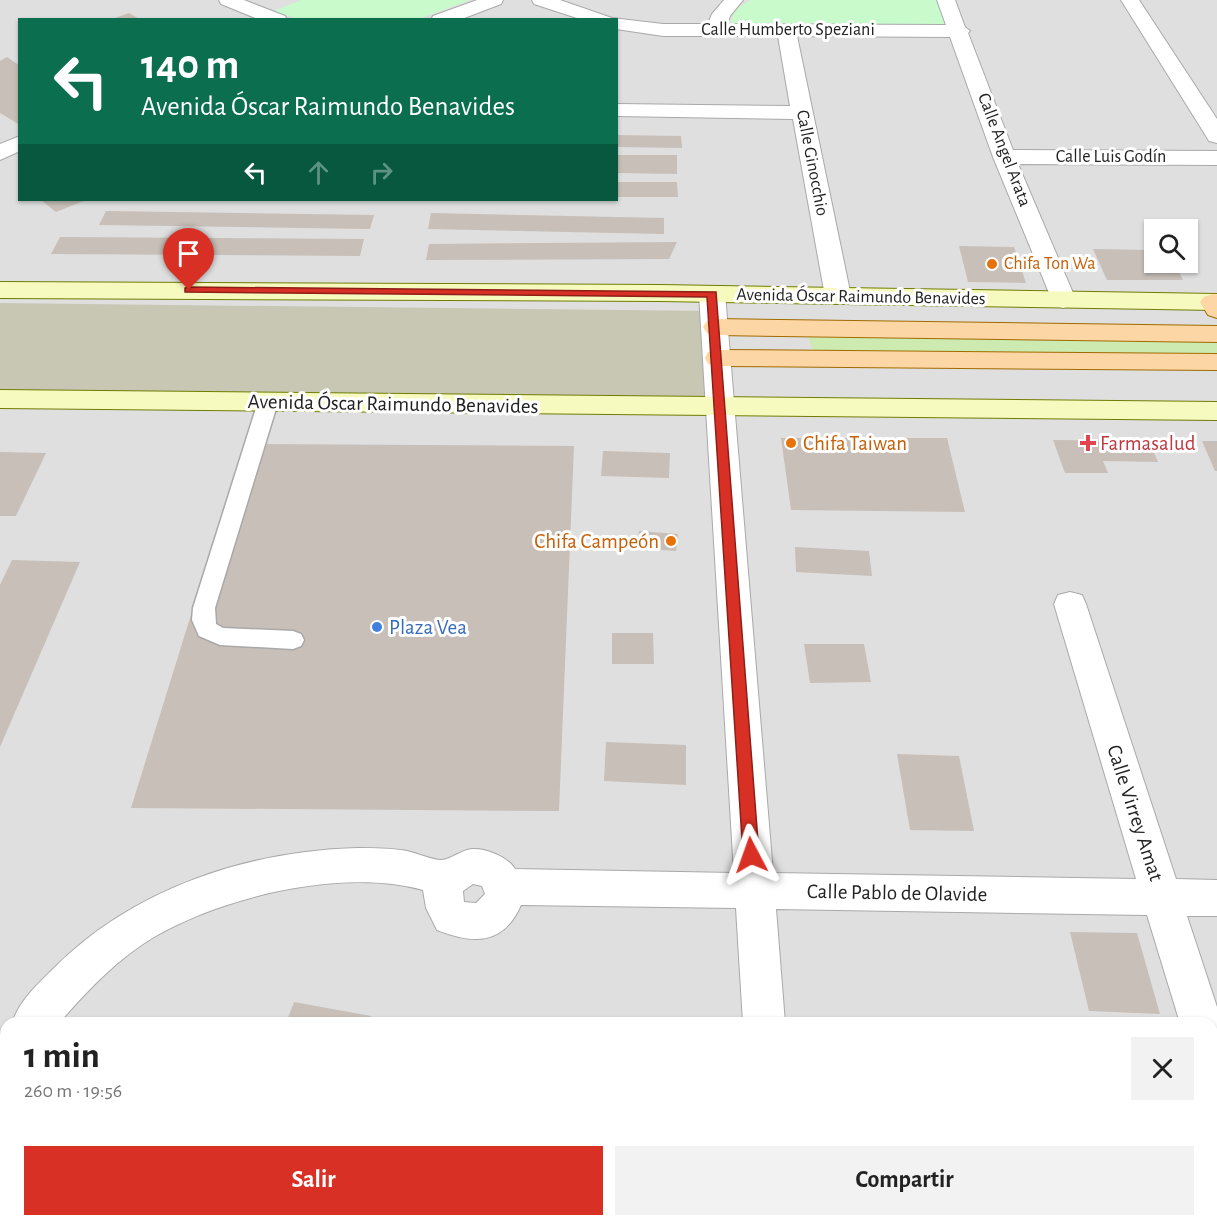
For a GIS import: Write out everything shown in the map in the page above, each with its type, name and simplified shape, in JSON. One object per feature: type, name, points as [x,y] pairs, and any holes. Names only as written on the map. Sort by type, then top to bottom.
[{"type":"main road","name":"Avenida Óscar Raimundo Benavides","points":[[0,290],[712,294],[1216,305]]},
{"type":"main road","name":"Avenida Óscar Raimundo Benavides","points":[[716,327],[1217,334]]},
{"type":"main road","points":[[718,358],[1217,363]]},
{"type":"main road","name":"Avenida Óscar Raimundo Benavides","points":[[0,399],[1217,411]]},
{"type":"street","points":[[228,0],[273,18]]},
{"type":"street","points":[[445,18],[494,0]]},
{"type":"street","points":[[541,0],[598,18]]},
{"type":"street","points":[[715,30],[721,14],[734,0]]},
{"type":"street","name":"Calle Angel Arata","points":[[946,0],[960,31],[1004,157],[1063,300]]},
{"type":"street","points":[[1130,0],[1217,136]]},
{"type":"street","name":"Calle Humberto Speziani","points":[[618,23],[663,30],[960,31]]},
{"type":"street","name":"Calle Ginocchio","points":[[786,30],[838,297]]},
{"type":"street","points":[[618,110],[802,113]]},
{"type":"street","points":[[0,153],[18,143]]},
{"type":"street","name":"Calle Luis Godín","points":[[1004,157],[1217,158]]},
{"type":"street","points":[[712,294],[764,1017]]},
{"type":"street","name":"Calle Virrey Amat","points":[[1070,604],[1199,1017]]},
{"type":"street","name":"Calle Pablo de Olavide","points":[[36,1017],[71,979],[110,944],[153,916],[201,896],[248,881],[296,871],[346,866],[396,867],[448,880],[443,888],[442,899],[445,908],[451,916],[472,923],[483,921],[494,915],[505,897],[504,887],[1217,898]]},
{"type":"lane","points":[[268,402],[204,608],[203,620],[207,630],[220,636],[293,640]]},
{"type":"shaded area","points":[[0,0],[1217,0],[1217,1017],[0,1017]]},
{"type":"shaded area","points":[[0,303],[712,311],[719,408],[0,402]]},
{"type":"green space","points":[[301,0],[470,0],[422,18],[294,18],[274,11]]},
{"type":"green space","points":[[751,0],[937,0],[949,27],[729,27],[735,9]]},
{"type":"green space","points":[[808,337],[1217,342],[1217,356],[813,351]]},
{"type":"building","points":[[129,13],[138,18],[115,18]]},
{"type":"building","points":[[7,57],[18,65],[18,124],[0,113],[0,61]]},
{"type":"building","points":[[618,135],[681,136],[682,148],[618,147]]},
{"type":"building","points":[[618,155],[677,155],[677,174],[618,173]]},
{"type":"building","points":[[618,182],[677,182],[678,197],[618,197]]},
{"type":"building","points":[[42,201],[84,201],[56,212]]},
{"type":"building","points":[[106,211],[374,215],[370,229],[99,225]]},
{"type":"building","points":[[431,213],[664,218],[664,234],[428,229]]},
{"type":"building","points":[[60,237],[364,239],[360,256],[51,254]]},
{"type":"building","points":[[677,242],[669,259],[426,260],[429,244]]},
{"type":"building","name":"Chifa Ton Wa","points":[[959,246],[1014,247],[1026,283],[968,282]]},
{"type":"building","points":[[1093,249],[1144,250],[1144,273],[1180,273],[1183,280],[1107,280]]},
{"type":"building","points":[[781,438],[947,438],[965,512],[791,510]]},
{"type":"building","points":[[1053,440],[1149,441],[1158,462],[1103,461],[1108,473],[1065,473]]},
{"type":"building","points":[[1202,441],[1217,441],[1217,471],[1215,471]]},
{"type":"building","name":"Plaza Vea","points":[[244,444],[574,446],[559,811],[131,808]]},
{"type":"building","points":[[603,451],[670,453],[669,478],[601,476]]},
{"type":"building","points":[[0,452],[46,453],[16,516],[0,516]]},
{"type":"building","points":[[639,531],[678,534],[676,551],[637,548]]},
{"type":"building","points":[[795,547],[869,551],[872,576],[796,572]]},
{"type":"building","points":[[12,560],[80,562],[0,747],[0,585]]},
{"type":"building","points":[[612,633],[653,633],[654,664],[612,664]]},
{"type":"building","points":[[804,644],[864,644],[871,682],[810,683]]},
{"type":"building","points":[[606,742],[686,745],[686,785],[604,781]]},
{"type":"building","points":[[897,754],[959,756],[974,831],[910,830]]},
{"type":"building","points":[[1070,932],[1137,933],[1160,1014],[1089,1011]]},
{"type":"building","points":[[294,1002],[371,1016],[371,1017],[288,1017]]},
{"type":"place","name":"Chifa Ton Wa","points":[[992,264]]},
{"type":"place","name":"Chifa Taiwan","points":[[791,443]]},
{"type":"place","name":"Farmasalud","points":[[1088,443]]},
{"type":"place","name":"Chifa Campeón","points":[[671,541]]},
{"type":"place","name":"Plaza Vea","points":[[377,627]]},
{"type":"route","points":[[189,290],[712,294],[751,855]]}]
